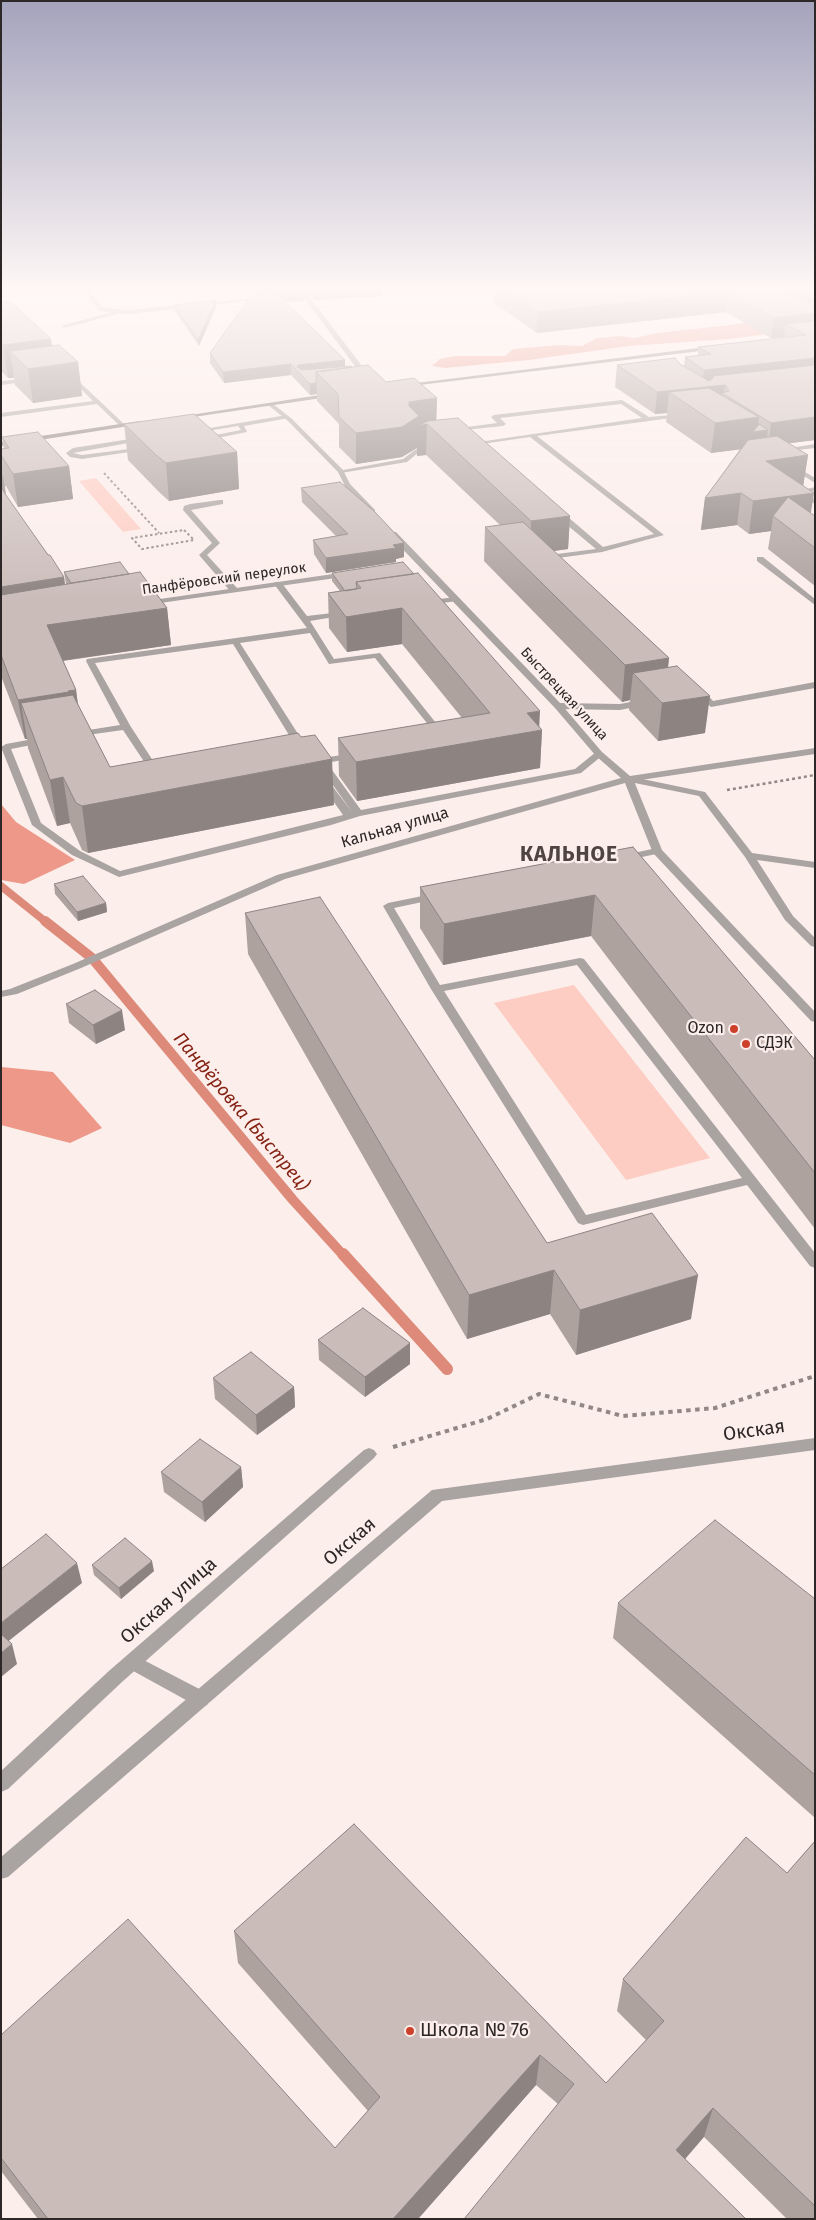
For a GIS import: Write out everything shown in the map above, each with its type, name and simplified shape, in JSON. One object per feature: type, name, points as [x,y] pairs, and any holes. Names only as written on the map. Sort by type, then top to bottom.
[{"type":"main road","points":[[171,418],[334,395]]},
{"type":"main road","points":[[1,444],[152,421]]},
{"type":"street","points":[[90,395],[122,425]]},
{"type":"street","points":[[1,415],[98,402]]},
{"type":"street","points":[[448,430],[503,424],[494,417],[622,402],[648,419]]},
{"type":"street","points":[[270,404],[287,417],[341,472],[347,485],[380,520]]},
{"type":"street","points":[[456,445],[691,415]]},
{"type":"street","points":[[190,432],[287,417]]},
{"type":"street","points":[[192,440],[245,431],[239,424]]},
{"type":"street","points":[[531,435],[660,535],[602,550],[552,557],[566,570]]},
{"type":"street","points":[[151,438],[73,450],[69,453],[72,456],[82,457],[154,446]]},
{"type":"street","points":[[419,441],[426,448]]},
{"type":"street","points":[[475,443],[483,449]]},
{"type":"street","points":[[777,456],[770,452],[815,446]]},
{"type":"street","points":[[341,472],[405,461],[416,451],[436,447]]},
{"type":"street","points":[[784,461],[815,481]]},
{"type":"street","points":[[815,489],[799,492],[815,502]]},
{"type":"street","points":[[220,502],[187,508],[216,543],[203,555],[234,590]]},
{"type":"street","points":[[550,506],[602,550]]},
{"type":"street","name":"Быстрецкая улица","points":[[387,528],[558,706],[600,754],[628,779],[658,851],[815,1019]]},
{"type":"street","points":[[760,559],[815,603]]},
{"type":"street","points":[[412,564],[421,563]]},
{"type":"street","name":"Панфёровский переулок","points":[[134,605],[354,573]]},
{"type":"street","points":[[278,584],[305,618],[332,662],[377,655],[445,739],[435,741]]},
{"type":"street","points":[[417,604],[455,599]]},
{"type":"street","points":[[305,618],[352,612]]},
{"type":"street","points":[[164,785],[126,727],[90,661],[312,630]]},
{"type":"street","points":[[235,641],[310,760],[353,814]]},
{"type":"street","points":[[683,696],[697,690],[711,704],[815,685]]},
{"type":"street","points":[[558,706],[620,706],[656,701]]},
{"type":"street","points":[[126,727],[6,747],[37,826],[76,853],[119,874],[327,823],[353,814],[578,771],[600,754]]},
{"type":"street","name":"Кальная улица","points":[[1,994],[13,992],[77,966],[281,877],[628,779],[763,760],[815,750]]},
{"type":"street","points":[[353,814],[321,761],[359,754]]},
{"type":"street","points":[[628,779],[702,794],[749,856],[789,918],[815,944]]},
{"type":"street","points":[[609,861],[658,851]]},
{"type":"street","points":[[749,856],[815,865]]},
{"type":"street","points":[[446,894],[388,906],[437,989],[583,1220],[751,1180]]},
{"type":"street","points":[[437,989],[580,960],[815,1263]]},
{"type":"street","name":"Окская","points":[[1,1870],[438,1495],[815,1444]]},
{"type":"street","name":"Окская улица","points":[[1,1783],[132,1662],[369,1454]]},
{"type":"street","points":[[132,1662],[201,1698]]},
{"type":"path","points":[[102,472],[159,534]]},
{"type":"path","points":[[184,530],[194,540],[142,549],[132,538],[159,534],[184,530]]},
{"type":"path","points":[[702,794],[815,775]]},
{"type":"path","points":[[369,1454],[486,1419],[539,1394],[623,1416],[715,1408],[815,1376]]},
{"type":"shaded area","points":[[96,478],[141,529],[123,532],[79,481]]},
{"type":"shaded area","points":[[1,804],[16,822],[75,860],[24,884],[1,880]]},
{"type":"shaded area","points":[[574,985],[710,1158],[626,1180],[494,1003]]},
{"type":"shaded area","points":[[1,1067],[53,1072],[102,1128],[70,1143],[1,1125]]},
{"type":"building","points":[[338,395],[433,395],[437,398],[409,402],[409,406],[419,416],[402,427],[356,433],[339,417]]},
{"type":"building","points":[[673,395],[720,395],[759,417],[715,423]]},
{"type":"building","points":[[725,395],[815,395],[815,417],[771,423]]},
{"type":"building","points":[[194,414],[237,452],[166,463],[124,424]]},
{"type":"building","points":[[458,418],[570,516],[531,521],[427,424],[417,426],[428,421]]},
{"type":"building","points":[[759,424],[768,430],[753,432]]},
{"type":"building","points":[[38,432],[69,466],[13,474],[1,455],[1,449],[9,448],[2,437]]},
{"type":"building","points":[[777,436],[808,455],[766,461],[814,493],[753,501],[741,493],[705,498],[748,440]]},
{"type":"building","points":[[340,482],[374,511],[404,543],[393,545],[396,548],[326,558],[313,540],[348,534],[301,488]]},
{"type":"building","points":[[1,488],[48,555],[50,555],[64,577],[1,587]]},
{"type":"building","points":[[788,497],[815,516],[815,548],[773,516]]},
{"type":"building","points":[[523,522],[669,658],[625,665],[485,527]]},
{"type":"building","points":[[120,562],[129,574],[71,583],[64,572]]},
{"type":"building","points":[[403,562],[414,574],[356,582],[357,589],[345,591],[332,573]]},
{"type":"building","points":[[140,572],[167,608],[47,625],[76,690],[18,700],[1,655],[1,595]]},
{"type":"building","points":[[418,573],[540,711],[527,713],[542,730],[356,762],[338,738],[490,713],[402,608],[346,617],[328,593],[361,588],[356,582]]},
{"type":"building","points":[[677,666],[710,696],[662,703],[633,673]]},
{"type":"building","points":[[73,695],[110,767],[298,733],[301,737],[315,735],[332,759],[82,806],[76,803],[63,777],[50,780],[21,703]]},
{"type":"building","points":[[633,847],[815,1060],[815,1173],[595,895],[444,924],[420,887]]},
{"type":"building","points":[[83,876],[106,903],[77,912],[54,884]]},
{"type":"building","points":[[320,897],[547,1243],[652,1213],[698,1275],[580,1310],[554,1270],[469,1295],[245,913]]},
{"type":"building","points":[[95,990],[122,1010],[93,1025],[66,1004]]},
{"type":"building","points":[[363,1308],[410,1343],[365,1377],[318,1340]]},
{"type":"building","points":[[251,1352],[294,1387],[256,1415],[213,1378]]},
{"type":"building","points":[[200,1439],[241,1467],[202,1502],[161,1472]]},
{"type":"building","points":[[715,1520],[815,1599],[815,1775],[618,1603]]},
{"type":"building","points":[[46,1534],[77,1563],[1,1623],[1,1569]]},
{"type":"building","points":[[125,1538],[152,1561],[119,1588],[92,1565]]},
{"type":"building","points":[[1,1634],[12,1644],[1,1653]]},
{"type":"building","name":"Школа № 76","points":[[354,1824],[606,2083],[664,2021],[623,1979],[746,1837],[787,1873],[815,1841],[815,2206],[713,2108],[676,2150],[746,2219],[464,2219],[574,2084],[540,2055],[393,2219],[48,2219],[1,2158],[1,2035],[128,1919],[335,2148],[380,2097],[234,1931]]},
{"type":"waterway","name":"Панфёровка (Быстрец)","points":[[1,886],[46,922]]},
{"type":"waterway","name":"Панфёровка (Быстрец)","points":[[45,921],[92,958],[293,1200],[344,1256]]},
{"type":"waterway","name":"Панфёровка (Быстрец)","points":[[343,1254],[447,1369]]},
{"type":"place","name":"Ozon","points":[[734,1029]]},
{"type":"place","name":"СДЭК","points":[[746,1044]]},
{"type":"place","name":"Школа № 76","points":[[410,2031]]},
{"type":"district","name":"КАЛЬНОЕ","points":[[569,855]]}]
